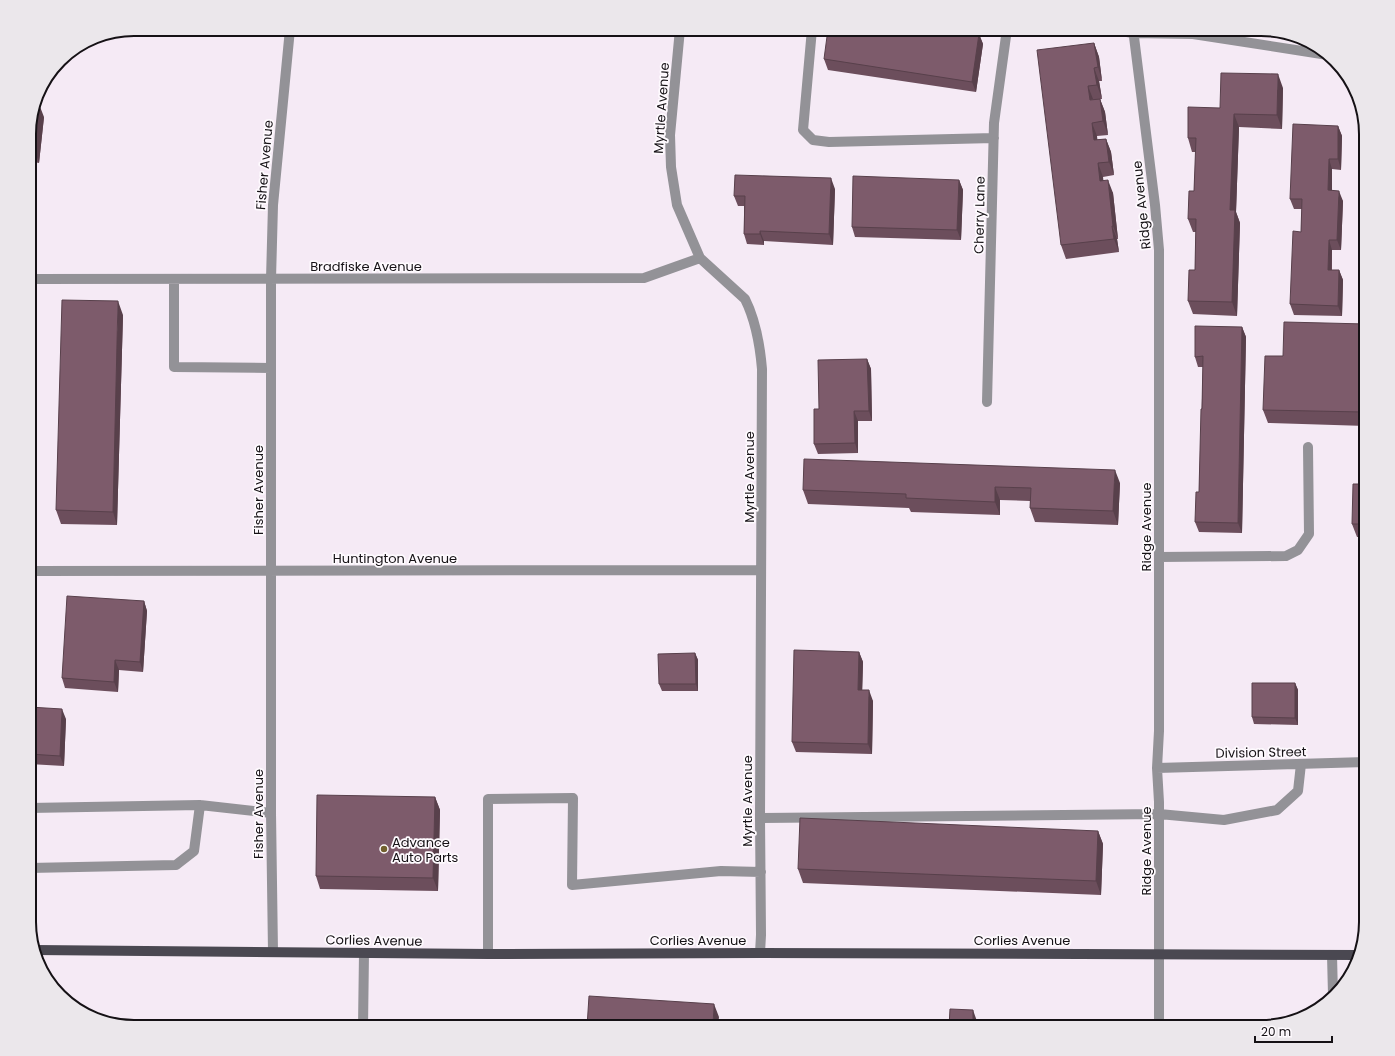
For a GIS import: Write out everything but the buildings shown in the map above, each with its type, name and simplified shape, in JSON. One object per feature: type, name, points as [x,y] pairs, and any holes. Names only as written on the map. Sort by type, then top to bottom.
[{"type":"main road","name":"Corlies Avenue","points":[[40,950],[488,954],[760,952],[1353,955]]},
{"type":"street","name":"Fisher Avenue","points":[[273,952],[271,813],[271,279],[273,205],[289,36]]},
{"type":"street","name":"Myrtle Avenue","points":[[679,36],[670,135],[671,167],[676,205],[700,258],[745,299],[759,338],[762,369],[760,952]]},
{"type":"street","points":[[811,36],[803,130],[813,140],[829,142],[994,138]]},
{"type":"street","name":"Cherry Lane","points":[[987,402],[994,123],[1007,36]]},
{"type":"street","name":"Ridge Avenue","points":[[1134,36],[1155,205],[1159,250],[1159,732],[1157,768],[1159,814],[1159,1020]]},
{"type":"street","points":[[1206,36],[1317,53]]},
{"type":"street","name":"Bradfiske Avenue","points":[[36,279],[644,278],[700,258]]},
{"type":"street","points":[[174,279],[174,367],[271,368]]},
{"type":"street","points":[[1159,557],[1286,556],[1298,550],[1309,534],[1308,447]]},
{"type":"street","name":"Huntington Avenue","points":[[36,571],[761,570]]},
{"type":"street","name":"Division Street","points":[[1157,768],[1359,762]]},
{"type":"street","points":[[760,818],[1159,814],[1224,820],[1277,810],[1298,791],[1301,764]]},
{"type":"street","points":[[488,954],[488,799],[572,798],[572,885],[721,871],[761,872]]},
{"type":"street","points":[[36,868],[176,865],[194,851],[200,805]]},
{"type":"street","points":[[36,808],[200,805],[271,813]]},
{"type":"street","points":[[362,1020],[364,953]]},
{"type":"street","points":[[1332,955],[1334,987]]},
{"type":"place","name":"Advance Auto Parts","points":[[384,849]]}]
